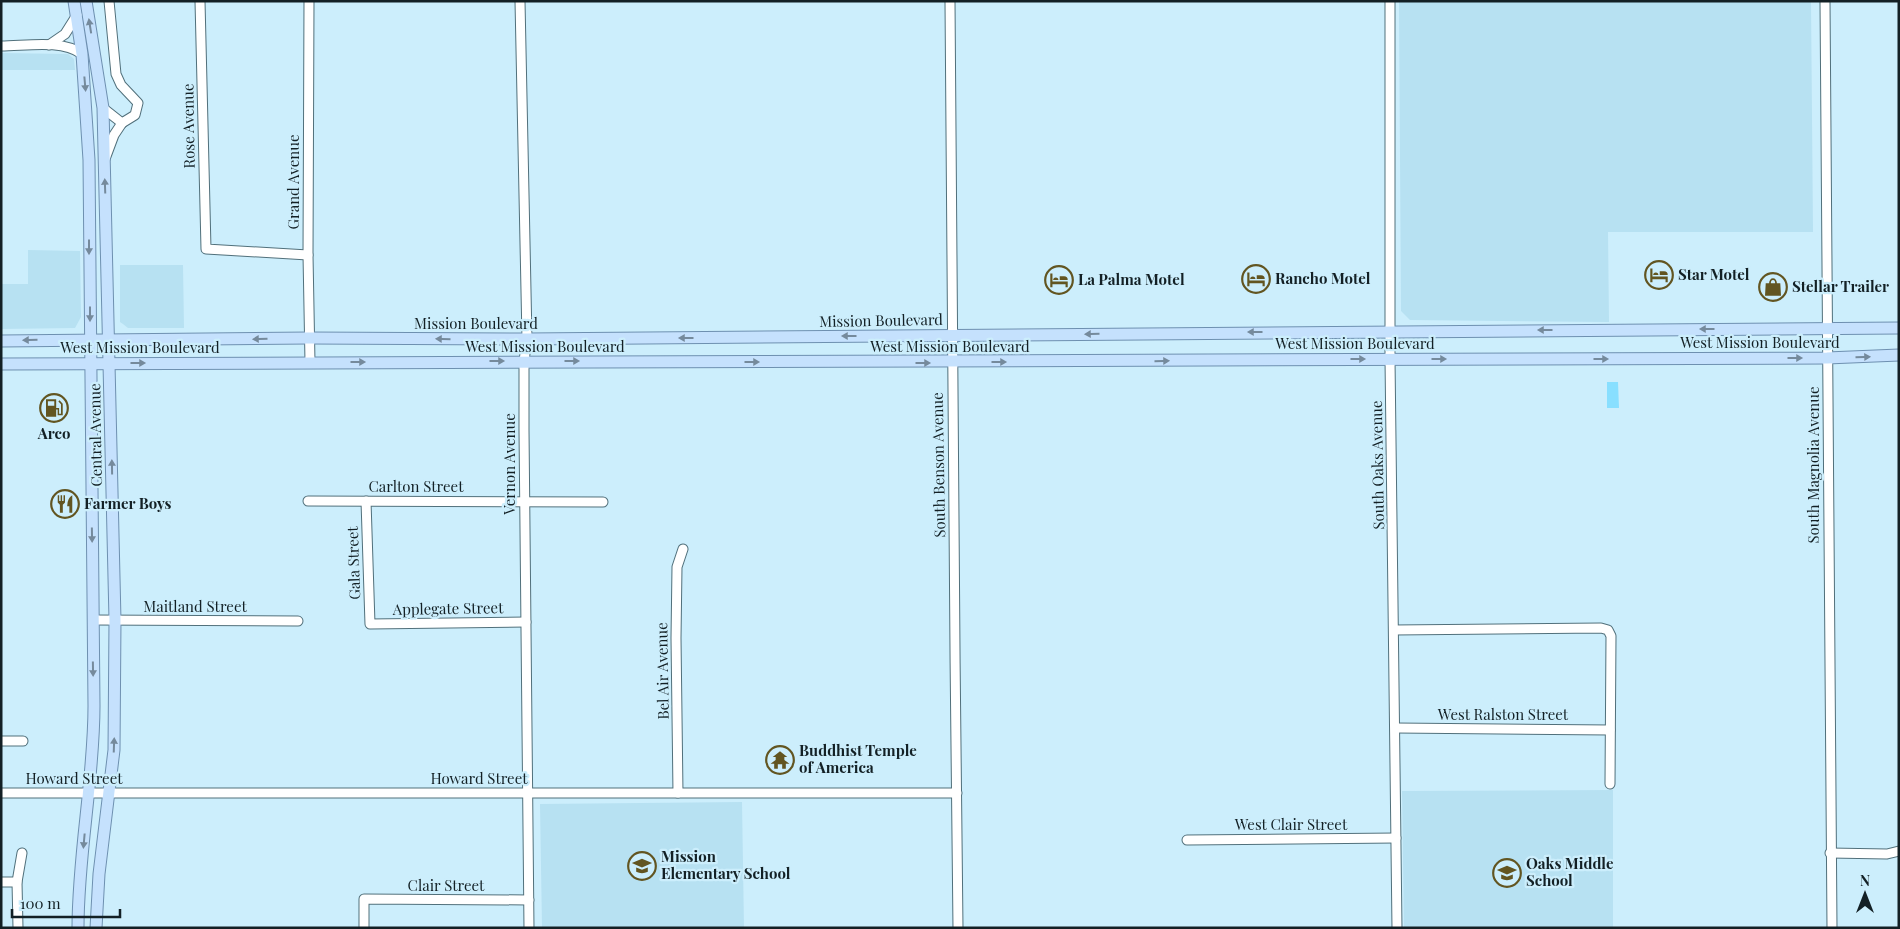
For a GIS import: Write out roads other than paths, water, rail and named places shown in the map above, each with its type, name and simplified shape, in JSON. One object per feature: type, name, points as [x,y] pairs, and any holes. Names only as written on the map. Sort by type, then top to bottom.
[{"type":"main road","name":"Central Avenue","points":[[74,1],[82,54],[89,160],[94,752],[88,793],[79,925]]},
{"type":"main road","name":"Central Avenue","points":[[86,1],[103,108],[110,340],[115,620],[114,750],[98,874],[96,928]]},
{"type":"main road","name":"West Mission Boulevard","points":[[950,335],[1391,330],[1899,328]]},
{"type":"main road","name":"Mission Boulevard","points":[[1,341],[950,335]]},
{"type":"main road","name":"West Mission Boulevard","points":[[1,364],[524,361],[951,363],[1827,358],[1899,355]]},
{"type":"street","points":[[105,161],[114,135],[122,123],[135,115],[138,103],[121,85],[116,74],[109,1]]},
{"type":"street","name":"Rose Avenue","points":[[200,1],[206,249],[308,255]]},
{"type":"street","name":"Grand Avenue","points":[[309,1],[308,255],[310,362]]},
{"type":"street","name":"Vernon Avenue","points":[[520,1],[527,339],[524,361],[524,501],[529,928]]},
{"type":"street","name":"South Benson Avenue","points":[[950,1],[950,335],[955,493],[958,928]]},
{"type":"street","name":"South Oaks Avenue","points":[[1390,1],[1390,359],[1396,728],[1396,928]]},
{"type":"street","name":"South Magnolia Avenue","points":[[1825,1],[1832,928]]},
{"type":"street","points":[[49,45],[65,34],[76,15]]},
{"type":"street","points":[[1,46],[49,45],[75,49],[82,54]]},
{"type":"street","points":[[103,108],[122,123]]},
{"type":"street","name":"Carlton Street","points":[[308,501],[603,502]]},
{"type":"street","name":"Gala Street","points":[[366,501],[370,624]]},
{"type":"street","name":"Bel Air Avenue","points":[[678,793],[677,567],[682,549]]},
{"type":"street","name":"Maitland Street","points":[[93,620],[298,621]]},
{"type":"street","name":"Applegate Street","points":[[370,624],[526,622]]},
{"type":"street","points":[[1394,630],[1602,628],[1608,630],[1611,636],[1612,670],[1610,784]]},
{"type":"street","name":"West Ralston Street","points":[[1396,728],[1610,730]]},
{"type":"street","points":[[1,741],[23,741]]},
{"type":"street","name":"Howard Street","points":[[1,793],[957,793]]},
{"type":"street","name":"West Clair Street","points":[[1187,840],[1396,838]]},
{"type":"street","points":[[1830,853],[1888,854],[1899,851]]},
{"type":"street","points":[[18,928],[17,882],[22,853]]},
{"type":"street","points":[[1,882],[17,882]]},
{"type":"street","name":"Clair Street","points":[[364,928],[364,899],[529,900]]},
{"type":"place","name":"Star Motel","points":[[1659,275]]},
{"type":"place","name":"Rancho Motel","points":[[1256,279]]},
{"type":"place","name":"La Palma Motel","points":[[1059,280]]},
{"type":"place","name":"Stellar Trailer","points":[[1773,287]]},
{"type":"place","name":"Arco","points":[[54,408]]},
{"type":"place","name":"Farmer Boys","points":[[65,504]]},
{"type":"place","name":"Buddhist Temple of America","points":[[780,760]]},
{"type":"place","name":"Mission Elementary School","points":[[642,866]]},
{"type":"place","name":"Oaks Middle School","points":[[1507,873]]}]
